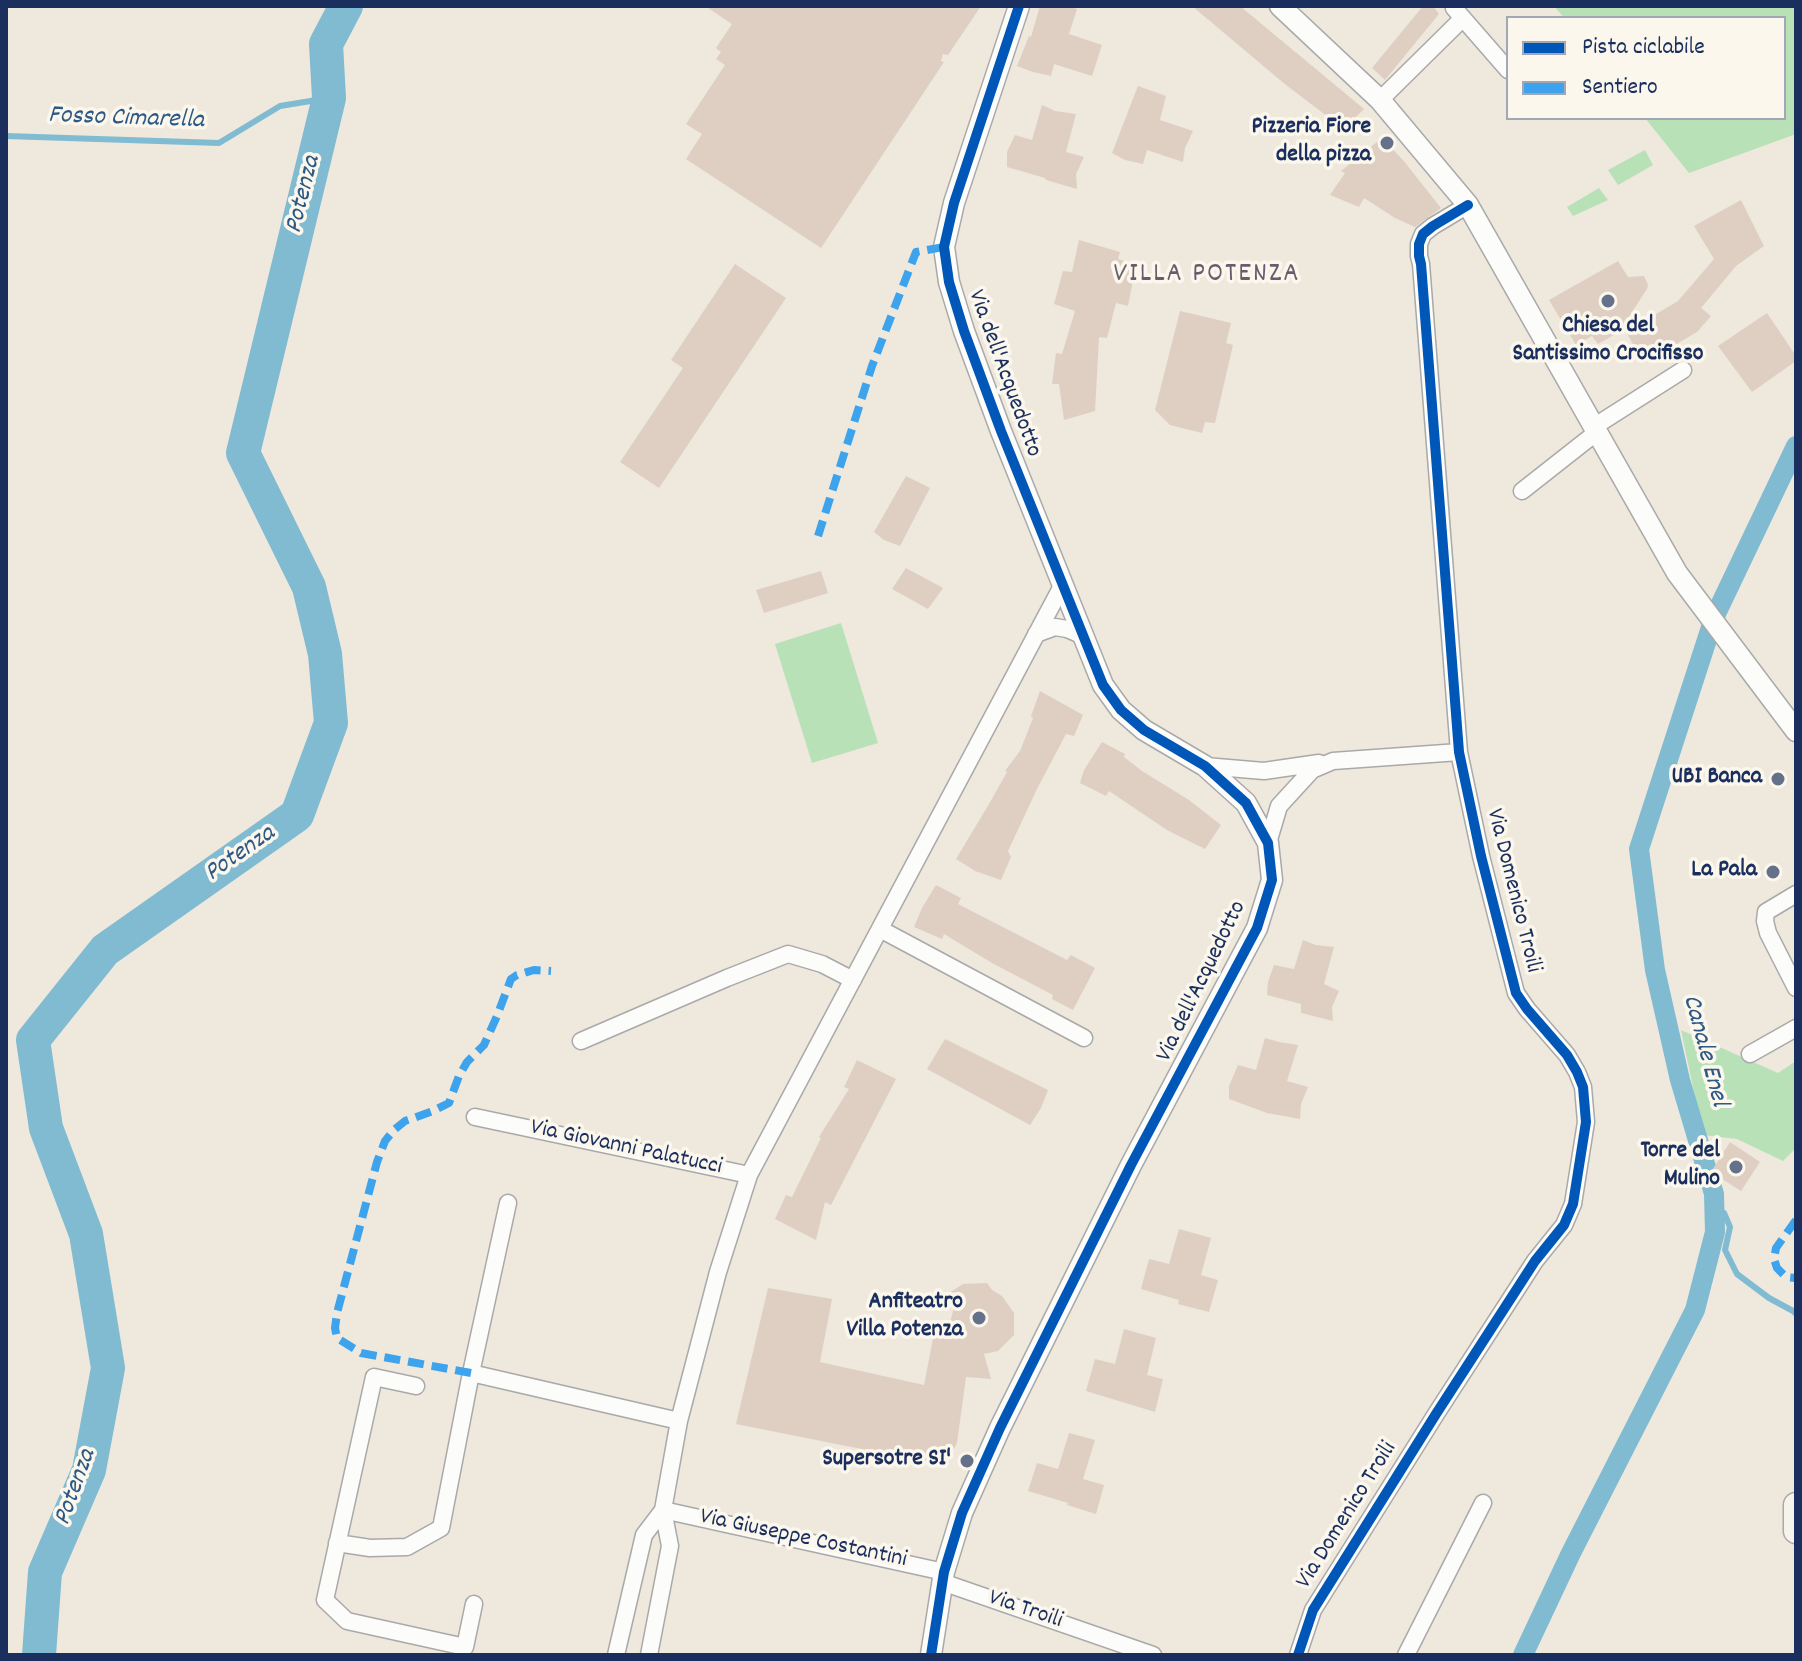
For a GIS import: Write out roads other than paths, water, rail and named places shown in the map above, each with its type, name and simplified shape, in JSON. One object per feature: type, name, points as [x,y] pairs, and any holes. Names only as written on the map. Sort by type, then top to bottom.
[{"type":"main road","points":[[1796,1505],[1796,1531]]},
{"type":"street","name":"Via dell'Acquedotto","points":[[931,1655],[943,1577],[962,1513],[1000,1428],[1131,1165],[1257,928],[1272,880],[1268,843],[1246,803],[1205,766],[1144,730],[1121,710],[1103,685],[1001,431],[949,282],[944,247],[963,176],[1019,6]]},
{"type":"street","points":[[1287,10],[1380,100],[1468,205],[1677,573],[1796,731]]},
{"type":"street","points":[[1380,100],[1459,12],[1506,68]]},
{"type":"street","name":"Via Domenico Troili","points":[[1298,1655],[1313,1610],[1535,1261],[1564,1225],[1573,1204],[1586,1122],[1583,1087],[1577,1072],[1567,1055],[1516,993],[1481,856],[1459,752],[1419,244],[1423,234],[1433,226],[1468,205]]},
{"type":"street","points":[[1522,491],[1596,429],[1683,370]]},
{"type":"street","name":"Via Giovanni Palatucci","points":[[475,1117],[749,1175],[1062,586]]},
{"type":"street","points":[[1036,634],[1055,627],[1081,635]]},
{"type":"street","points":[[1205,766],[1264,771],[1333,761],[1459,752]]},
{"type":"street","points":[[1268,843],[1279,806],[1312,770],[1333,761]]},
{"type":"street","points":[[1796,894],[1766,912],[1765,921],[1796,988]]},
{"type":"street","points":[[880,929],[1084,1038]]},
{"type":"street","points":[[581,1041],[788,954],[822,964],[853,980]]},
{"type":"street","points":[[1750,1054],[1796,1028]]},
{"type":"street","name":"Via Giuseppe Costantini","points":[[649,1655],[670,1546],[663,1510],[679,1421],[718,1272],[749,1175]]},
{"type":"street","points":[[337,1543],[370,1548],[407,1547],[441,1528],[508,1203]]},
{"type":"street","points":[[471,1373],[679,1421]]},
{"type":"street","points":[[416,1386],[374,1377],[325,1600],[347,1621],[465,1647],[474,1604]]},
{"type":"street","points":[[1406,1655],[1483,1503]]},
{"type":"street","name":"Via Giuseppe Costantini","points":[[663,1510],[943,1577]]},
{"type":"street","name":"Via Giuseppe Costantini","points":[[616,1655],[644,1535],[663,1510]]},
{"type":"street","name":"Via Troili","points":[[943,1577],[1153,1655]]},
{"type":"waterway","name":"Potenza","points":[[39,1655],[45,1572],[89,1470],[108,1368],[86,1234],[46,1128],[33,1040],[105,950],[297,815],[331,723],[325,654],[309,587],[243,453],[329,98],[326,44],[346,6]]},
{"type":"waterway","name":"Fosso Cimarella","points":[[6,136],[219,143],[280,106],[329,98]]},
{"type":"waterway","name":"Canale Enel","points":[[1523,1655],[1571,1553],[1695,1310],[1715,1232],[1714,1194],[1680,1080],[1655,970],[1639,849],[1714,618],[1796,446]]},
{"type":"waterway","points":[[1714,1207],[1724,1213],[1730,1227],[1725,1250],[1737,1274],[1796,1314]]},
{"type":"place","name":"Pizzeria Fiore della pizza","points":[[1387,143]]},
{"type":"place","name":"Chiesa del Santissimo Crocifisso","points":[[1608,301]]},
{"type":"place","name":"UBI Banca","points":[[1778,779]]},
{"type":"place","name":"La Pala","points":[[1773,872]]},
{"type":"place","name":"Torre del Mulino","points":[[1736,1167]]},
{"type":"place","name":"Anfiteatro Villa Potenza","points":[[979,1318]]},
{"type":"place","name":"Supersotre SI'","points":[[967,1461]]},
{"type":"district","name":"VILLA POTENZA","points":[[1207,276]]}]
